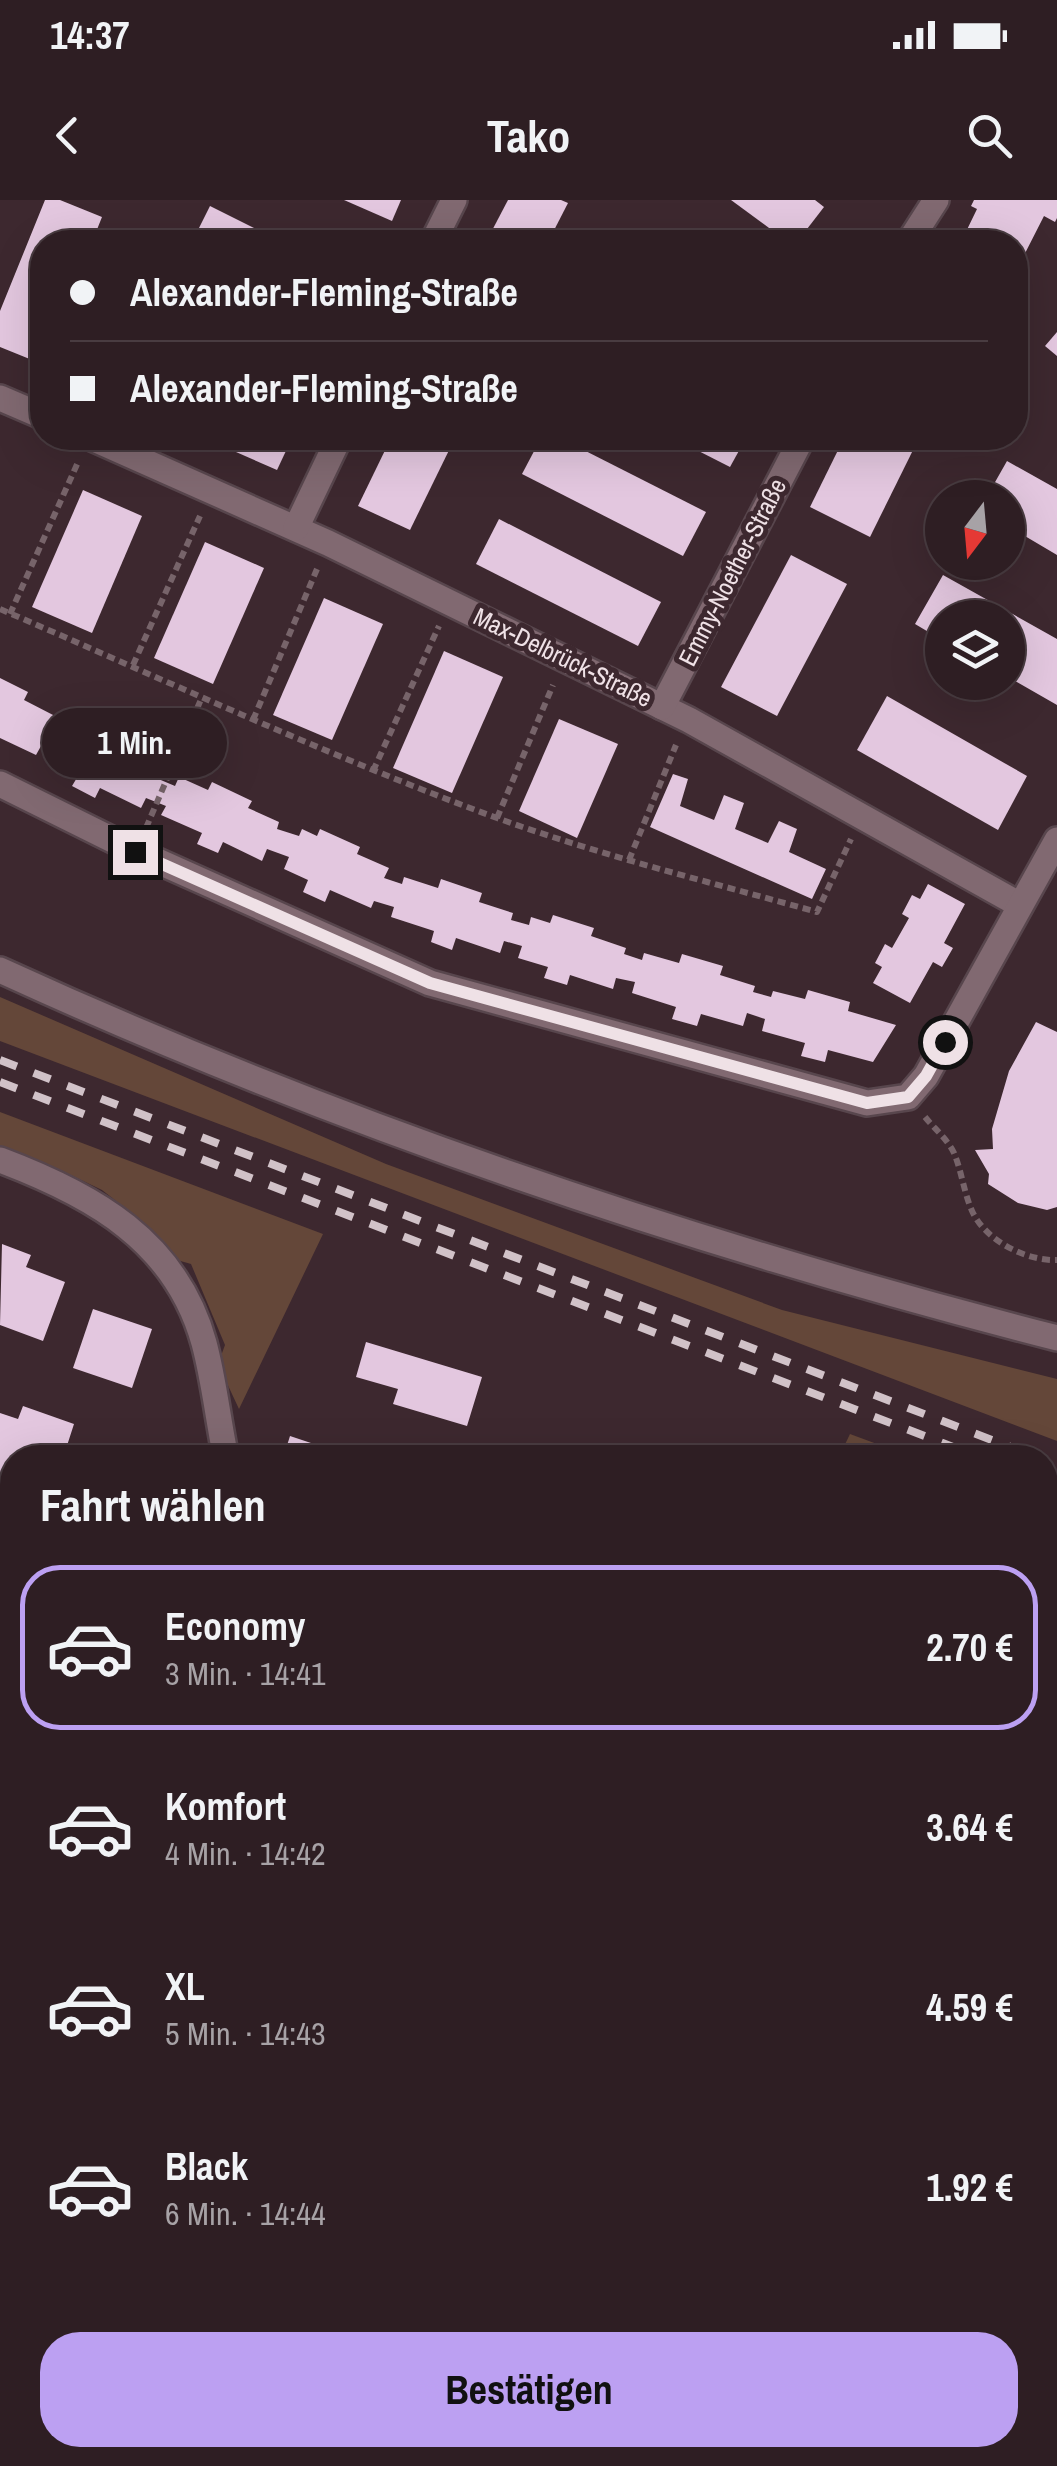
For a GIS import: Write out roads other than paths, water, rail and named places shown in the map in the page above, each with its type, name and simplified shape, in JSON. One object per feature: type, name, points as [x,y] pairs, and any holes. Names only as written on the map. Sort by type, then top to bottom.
[{"type":"street","points":[[439,230],[454,200]]},
{"type":"street","points":[[917,230],[936,200]]},
{"type":"street","points":[[0,398],[30,411]]},
{"type":"street","name":"Max-Delbrück-Straße","points":[[119,450],[296,528],[662,706],[1020,905]]},
{"type":"street","points":[[296,528],[334,450]]},
{"type":"street","name":"Emmy-Noether-Straße","points":[[662,706],[796,450]]},
{"type":"street","points":[[0,784],[135,852],[430,983],[867,1103],[908,1097],[926,1076],[1057,840]]},
{"type":"street","points":[[0,970],[310,1103],[464,1160],[704,1237],[1052,1334]]},
{"type":"street","points":[[0,1160],[91,1200],[146,1240],[184,1292],[204,1342],[224,1445]]},
{"type":"railway","points":[[0,1060],[1005,1445]]},
{"type":"railway","points":[[0,1082],[948,1445]]}]
